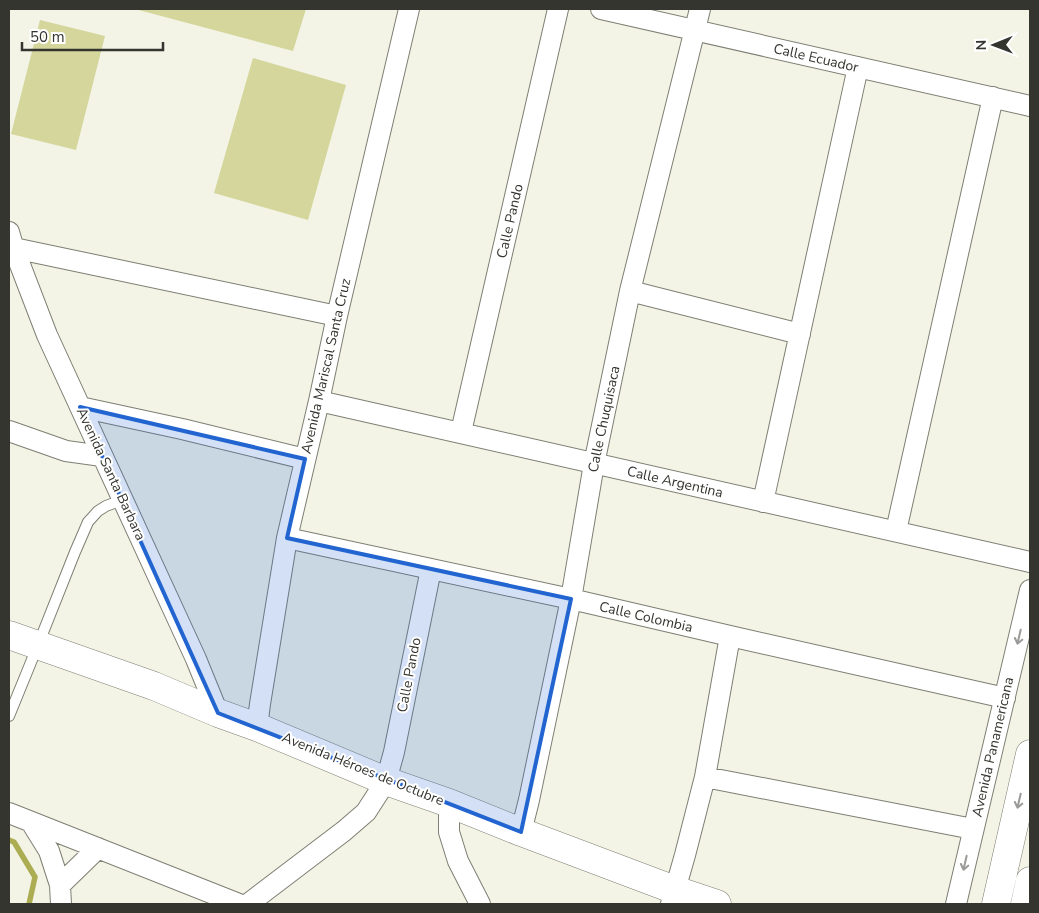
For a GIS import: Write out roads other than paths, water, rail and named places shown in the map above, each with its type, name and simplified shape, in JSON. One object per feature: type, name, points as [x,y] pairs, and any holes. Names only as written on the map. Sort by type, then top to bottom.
[{"type":"main road","name":"Avenida Héroes de Octubre","points":[[9,635],[154,686],[386,781],[522,832],[673,897],[718,904]]},
{"type":"main road","points":[[996,904],[1030,754]]},
{"type":"main road","points":[[1025,904],[1030,882]]},
{"type":"street","name":"Avenida Mariscal Santa Cruz","points":[[257,727],[287,538],[409,9]]},
{"type":"street","name":"Calle Pando","points":[[461,432],[558,9]]},
{"type":"street","name":"Calle Ecuador","points":[[601,9],[1030,106]]},
{"type":"street","name":"Calle Chuquisaca","points":[[522,832],[571,599],[594,464],[630,292],[700,9]]},
{"type":"street","points":[[763,502],[858,67]]},
{"type":"street","points":[[896,531],[993,97]]},
{"type":"street","points":[[10,243],[337,316]]},
{"type":"street","name":"Avenida Santa Barbara","points":[[10,243],[47,335],[196,659],[218,713]]},
{"type":"street","points":[[630,292],[800,334]]},
{"type":"street","name":"Calle Argentina","points":[[319,401],[1030,562]]},
{"type":"street","points":[[80,407],[182,429],[305,459]]},
{"type":"street","points":[[9,431],[66,451],[102,456]]},
{"type":"street","name":"Calle Colombia","points":[[287,538],[571,599],[1005,698]]},
{"type":"street","name":"Calle Pando","points":[[248,904],[366,812],[386,781],[394,752],[431,569]]},
{"type":"street","name":"Avenida Panamericana","points":[[956,904],[1030,590]]},
{"type":"street","points":[[673,897],[704,777],[730,636]]},
{"type":"street","points":[[704,777],[973,829]]},
{"type":"street","points":[[449,804],[449,832],[458,861],[477,903]]},
{"type":"street","points":[[9,813],[239,904]]},
{"type":"street","points":[[31,822],[49,851],[60,895]]},
{"type":"street","points":[[60,895],[98,848]]},
{"type":"lane","points":[[9,716],[88,522],[106,506],[124,502]]},
{"type":"waterway","points":[[9,840],[14,842],[35,877],[29,904]]}]
